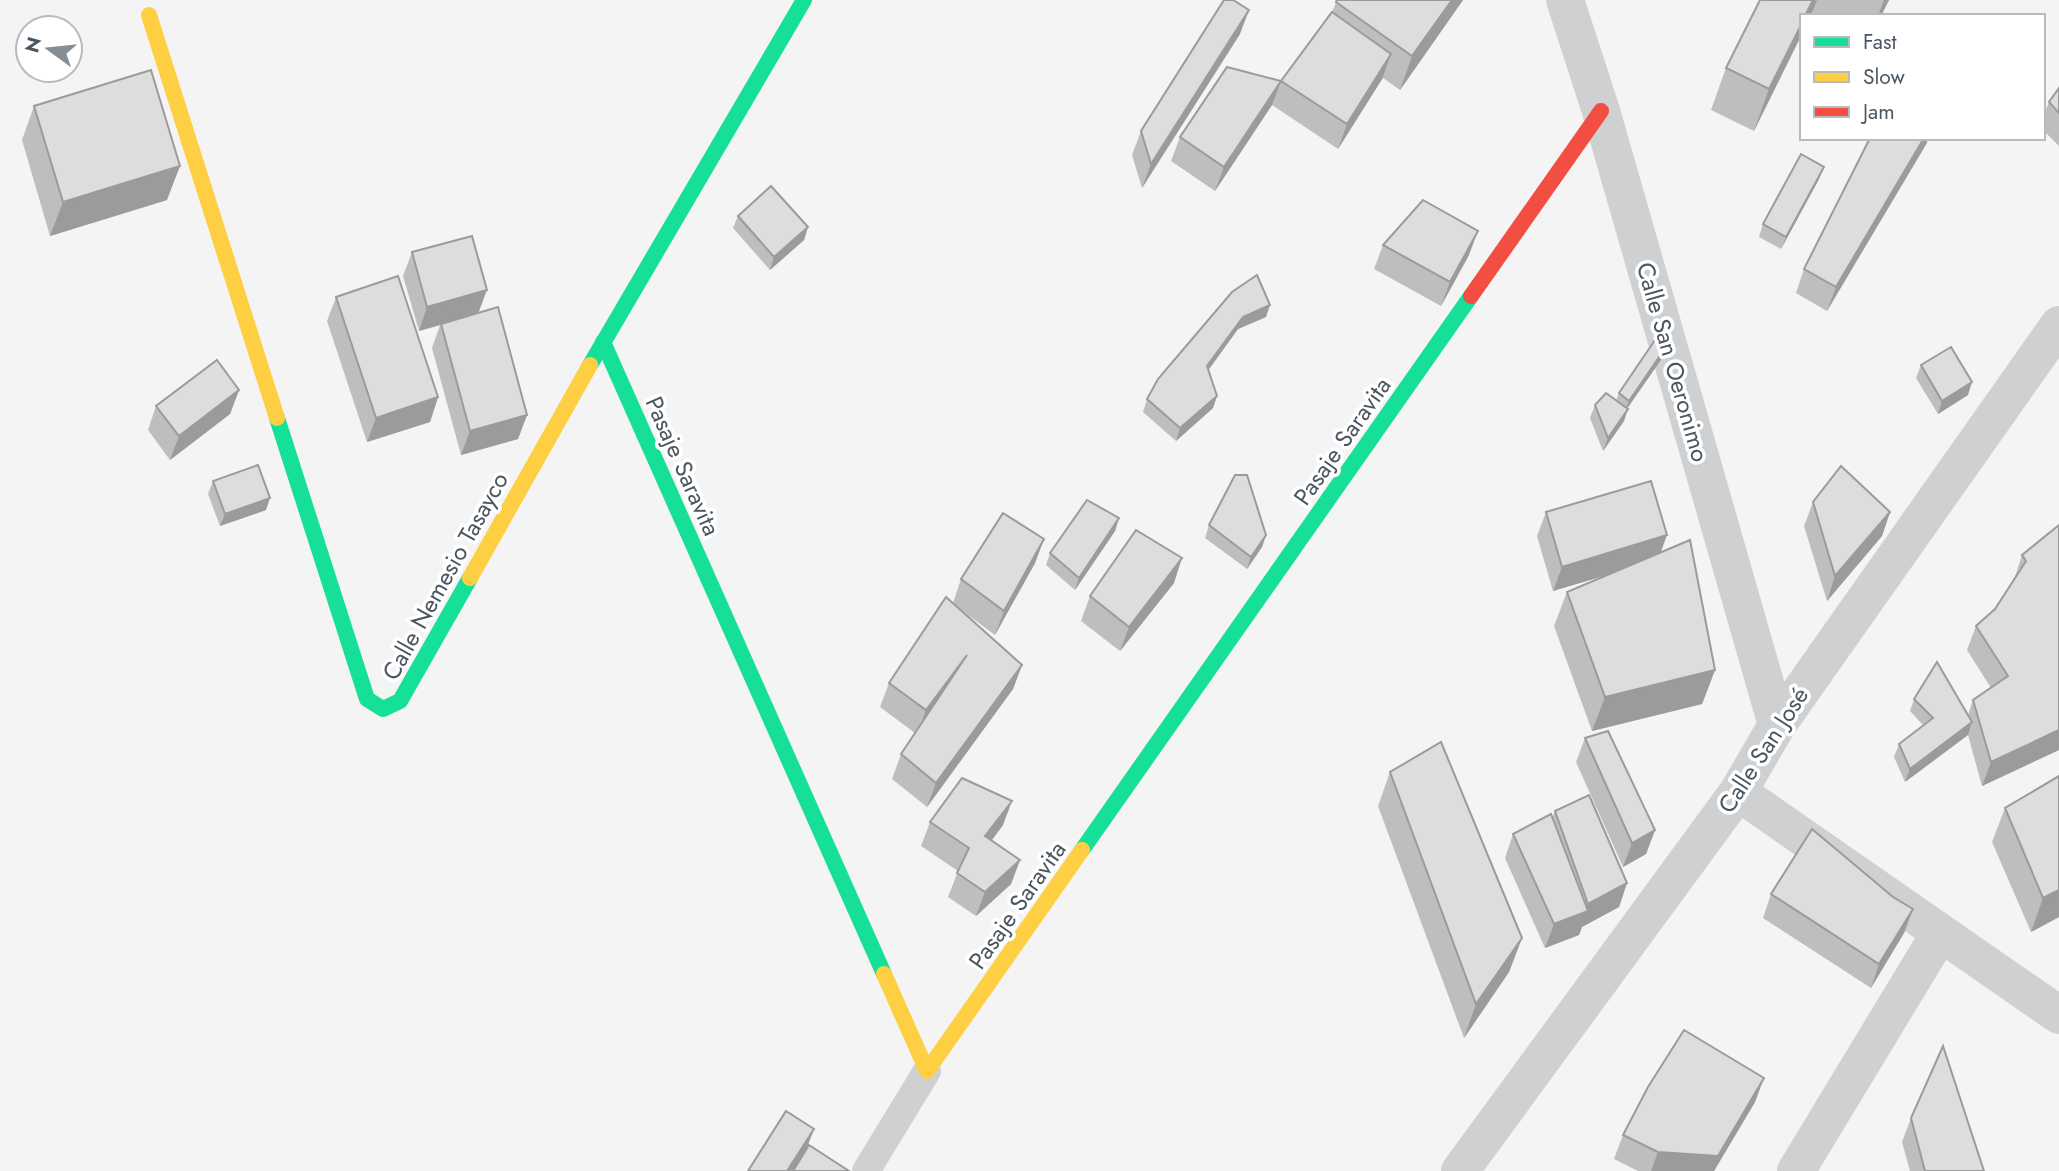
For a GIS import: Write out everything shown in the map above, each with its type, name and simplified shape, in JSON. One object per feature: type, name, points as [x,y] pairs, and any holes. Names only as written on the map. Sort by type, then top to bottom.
[{"type":"street","name":"Calle Nemesio Tasayco","points":[[149,15],[367,699],[383,709],[401,701],[603,342],[804,0]]},
{"type":"street","name":"Calle San Oeronimo","points":[[1565,0],[1601,111],[1777,724]]},
{"type":"street","name":"Pasaje Saravita","points":[[928,1072],[1601,111]]},
{"type":"street","name":"Calle San José","points":[[1460,1171],[1738,792],[1777,724],[2059,325]]},
{"type":"street","name":"Pasaje Saravita","points":[[603,342],[928,1072]]},
{"type":"street","points":[[1738,792],[1939,935],[2059,1015]]},
{"type":"street","points":[[1796,1171],[1939,935]]},
{"type":"lane","points":[[866,1171],[928,1072]]},
{"type":"building","points":[[1224,0],[1233,0],[1249,10],[1151,164],[1141,131]]},
{"type":"building","points":[[1452,0],[1412,56],[1336,2]]},
{"type":"building","points":[[1760,0],[1813,0],[1806,14],[1800,14],[1800,27],[1769,89],[1726,68]]},
{"type":"building","points":[[1332,12],[1391,54],[1347,124],[1281,81]]},
{"type":"building","points":[[1227,67],[1281,81],[1224,167],[1180,137]]},
{"type":"building","points":[[151,70],[180,166],[63,202],[34,106]]},
{"type":"building","points":[[2059,88],[2059,113],[2049,102]]},
{"type":"building","points":[[1869,140],[1923,140],[1836,287],[1804,269]]},
{"type":"building","points":[[1801,154],[1824,167],[1786,237],[1763,224]]},
{"type":"building","points":[[771,186],[808,227],[774,257],[738,216]]},
{"type":"building","points":[[1423,200],[1478,231],[1450,282],[1383,245]]},
{"type":"building","points":[[472,236],[487,290],[427,307],[412,252]]},
{"type":"building","points":[[1257,275],[1270,305],[1243,317],[1207,366],[1217,396],[1180,428],[1147,399],[1158,379],[1232,292]]},
{"type":"building","points":[[398,276],[438,397],[376,418],[336,297]]},
{"type":"building","points":[[498,307],[527,415],[470,431],[441,324]]},
{"type":"building","points":[[1657,337],[1668,344],[1629,401],[1619,393]]},
{"type":"building","points":[[1951,347],[1972,382],[1942,401],[1921,365]]},
{"type":"building","points":[[217,360],[239,390],[179,436],[156,406]]},
{"type":"building","points":[[1606,393],[1628,409],[1608,438],[1595,405]]},
{"type":"building","points":[[258,465],[270,498],[225,514],[213,481]]},
{"type":"building","points":[[1841,466],[1890,512],[1835,576],[1813,502]]},
{"type":"building","points":[[1235,475],[1247,475],[1266,535],[1251,557],[1209,525]]},
{"type":"building","points":[[1651,481],[1667,535],[1562,567],[1546,512]]},
{"type":"building","points":[[1087,500],[1119,518],[1079,578],[1050,553]]},
{"type":"building","points":[[1003,513],[1044,539],[1004,611],[961,579]]},
{"type":"building","points":[[2059,525],[2059,730],[1991,762],[1973,700],[2008,676],[1976,626],[1995,609],[2026,561],[2022,555]]},
{"type":"building","points":[[1136,530],[1182,558],[1129,627],[1090,596]]},
{"type":"building","points":[[1690,540],[1715,670],[1605,697],[1567,592]]},
{"type":"building","points":[[946,597],[1022,665],[936,783],[901,754],[967,655],[926,710],[889,683]]},
{"type":"building","points":[[1937,662],[1972,722],[1910,769],[1899,744],[1933,718],[1914,699]]},
{"type":"building","points":[[1608,731],[1655,830],[1632,843],[1585,738]]},
{"type":"building","points":[[1441,742],[1522,938],[1476,1004],[1390,772]]},
{"type":"building","points":[[2059,776],[2059,890],[2043,898],[2005,808]]},
{"type":"building","points":[[962,778],[1012,801],[985,836],[1020,860],[985,892],[957,873],[969,848],[930,822]]},
{"type":"building","points":[[1589,795],[1627,883],[1588,904],[1555,811]]},
{"type":"building","points":[[1551,814],[1588,911],[1554,924],[1513,834]]},
{"type":"building","points":[[1812,829],[1893,897],[1913,909],[1879,964],[1771,894]]},
{"type":"building","points":[[1684,1030],[1764,1078],[1718,1156],[1658,1152],[1623,1135],[1648,1087]]},
{"type":"building","points":[[1943,1046],[1984,1171],[1925,1171],[1911,1118]]},
{"type":"building","points":[[786,1111],[814,1129],[787,1171],[748,1171]]},
{"type":"building","points":[[809,1145],[849,1171],[793,1171]]},
{"type":"traffic: fast","points":[[590,365],[804,0]]},
{"type":"traffic: fast","points":[[1082,850],[1471,296]]},
{"type":"traffic: fast","points":[[603,342],[884,974]]},
{"type":"traffic: fast","points":[[277,418],[367,699],[383,709],[400,701],[470,578]]},
{"type":"traffic: slow","points":[[149,15],[277,418]]},
{"type":"traffic: slow","points":[[470,578],[590,365]]},
{"type":"traffic: slow","points":[[884,974],[927,1071],[1082,850]]},
{"type":"traffic: jam","points":[[1471,296],[1601,111]]}]
